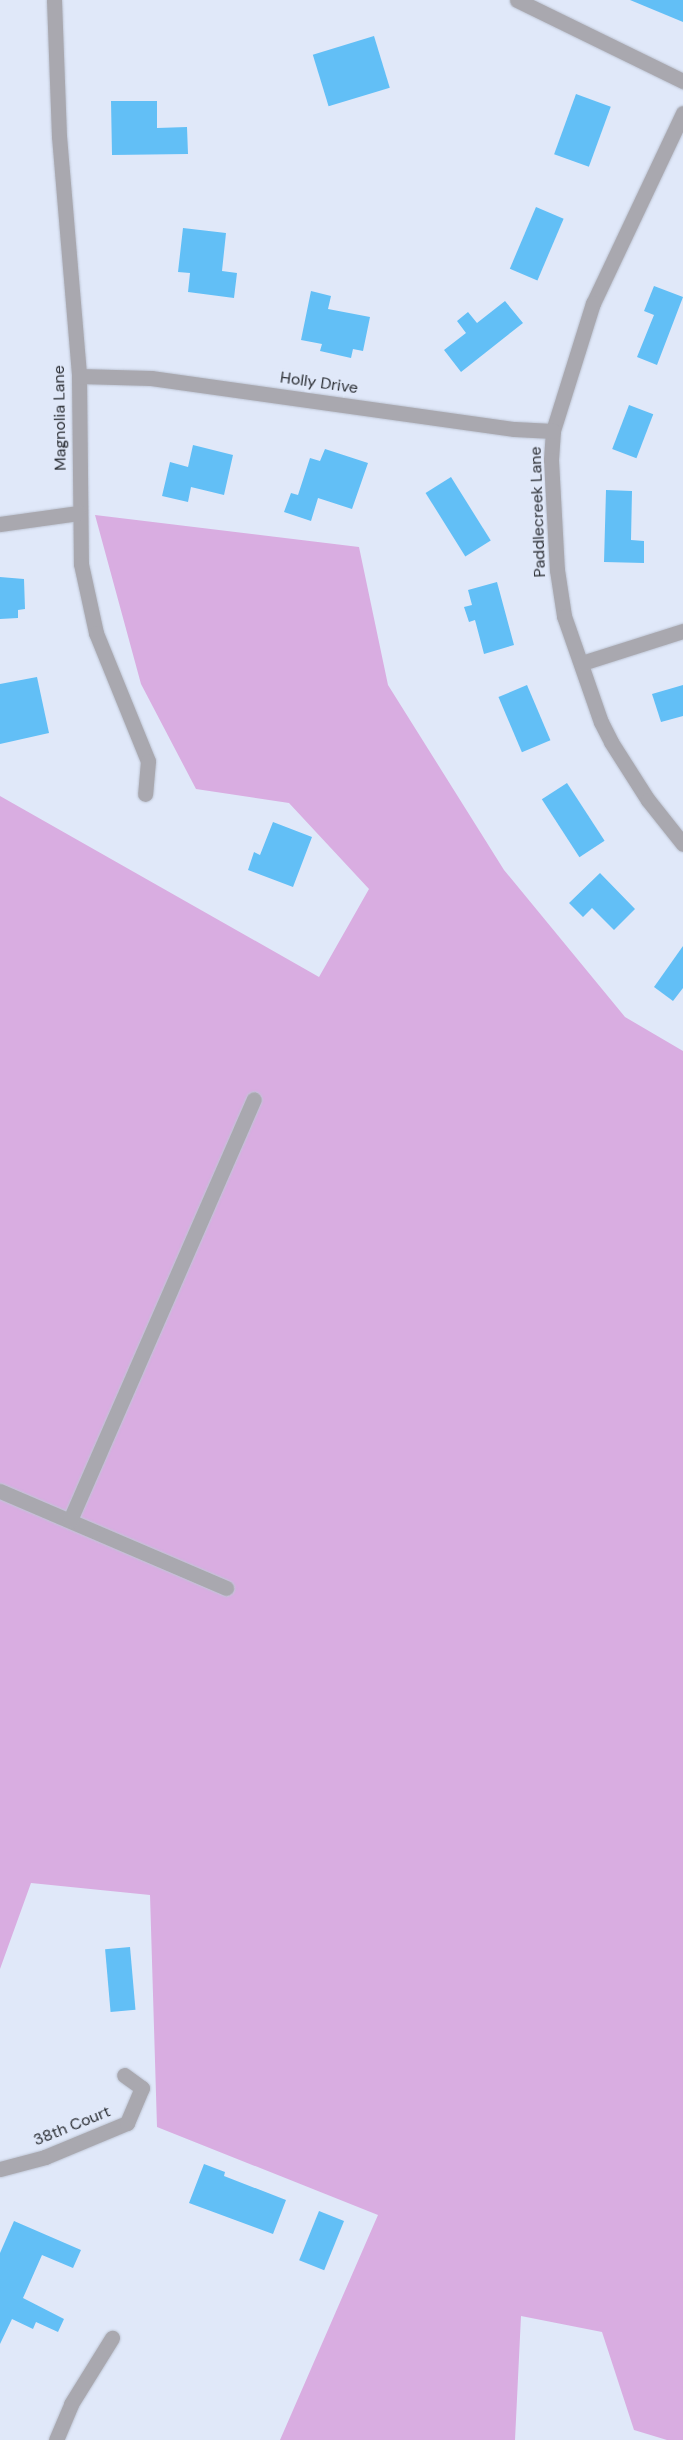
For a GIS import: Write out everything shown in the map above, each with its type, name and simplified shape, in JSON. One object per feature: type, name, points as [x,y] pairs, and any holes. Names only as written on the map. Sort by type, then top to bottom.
[{"type":"street","name":"Magnolia Lane","points":[[54,0],[59,136],[79,376],[78,513],[81,564],[96,633],[148,761],[145,794]]},
{"type":"street","points":[[516,0],[683,81]]},
{"type":"street","name":"Paddlecreek Lane","points":[[683,113],[593,303],[554,431],[551,460],[559,593],[564,616],[582,663],[601,722],[611,742],[648,800],[683,844]]},
{"type":"street","name":"Holly Drive","points":[[79,376],[151,378],[514,429],[554,431]]},
{"type":"street","points":[[0,524],[78,513]]},
{"type":"street","points":[[582,663],[683,631]]},
{"type":"street","points":[[70,1520],[254,1099]]},
{"type":"street","points":[[0,1490],[226,1588]]},
{"type":"street","name":"38th Court","points":[[0,2169],[45,2157],[127,2123],[142,2088],[124,2075]]},
{"type":"street","points":[[56,2440],[72,2404],[112,2338]]},
{"type":"shaded area","points":[[95,515],[359,547],[388,685],[504,870],[625,1017],[683,1051],[683,2440],[667,2440],[634,2430],[602,2332],[521,2316],[515,2440],[280,2440],[378,2215],[157,2127],[150,1895],[31,1883],[0,1969],[0,796],[319,977],[369,889],[289,803],[196,789],[141,684]]},
{"type":"building","points":[[630,0],[683,0],[683,22]]},
{"type":"building","points":[[374,36],[390,88],[329,106],[313,55]]},
{"type":"building","points":[[576,94],[611,107],[589,167],[554,154]]},
{"type":"building","points":[[111,101],[157,101],[157,128],[187,127],[188,154],[112,155]]},
{"type":"building","points":[[536,207],[564,219],[537,280],[510,269]]},
{"type":"building","points":[[183,228],[226,233],[222,271],[237,273],[234,298],[188,292],[190,273],[178,272]]},
{"type":"building","points":[[654,286],[683,297],[657,365],[637,357],[654,315],[644,311]]},
{"type":"building","points":[[311,291],[331,296],[328,309],[370,317],[363,351],[353,349],[351,358],[320,351],[322,344],[301,340]]},
{"type":"building","points":[[505,301],[523,323],[461,372],[444,350],[466,333],[457,321],[468,312],[477,323]]},
{"type":"building","points":[[629,405],[653,414],[636,458],[612,449]]},
{"type":"building","points":[[193,445],[233,455],[224,495],[191,487],[188,502],[162,496],[170,462],[188,467]]},
{"type":"building","points":[[325,449],[368,463],[352,509],[318,498],[311,521],[284,512],[291,493],[298,495],[310,458],[320,461]]},
{"type":"building","points":[[451,477],[491,541],[465,557],[426,493]]},
{"type":"building","points":[[606,490],[632,491],[631,540],[644,541],[644,563],[604,562]]},
{"type":"building","points":[[0,577],[24,579],[25,609],[18,610],[18,618],[0,619]]},
{"type":"building","points":[[497,582],[514,645],[484,654],[475,620],[469,622],[464,607],[472,605],[468,590]]},
{"type":"building","points":[[37,677],[49,733],[0,744],[0,684]]},
{"type":"building","points":[[527,685],[550,740],[522,752],[498,697]]},
{"type":"building","points":[[683,685],[683,716],[661,722],[652,694]]},
{"type":"building","points":[[567,783],[605,841],[579,857],[542,799]]},
{"type":"building","points":[[273,822],[312,837],[293,887],[248,870],[254,852],[260,855]]},
{"type":"building","points":[[600,873],[635,909],[614,930],[592,908],[583,917],[569,903]]},
{"type":"building","points":[[683,946],[683,988],[673,1001],[654,987]]},
{"type":"building","points":[[130,1947],[135,2010],[111,2012],[105,1949]]},
{"type":"building","points":[[204,2164],[225,2172],[224,2176],[286,2200],[273,2234],[189,2203]]},
{"type":"building","points":[[319,2211],[344,2221],[324,2270],[299,2260]]},
{"type":"building","points":[[14,2221],[81,2250],[73,2268],[42,2255],[23,2298],[64,2319],[58,2332],[36,2322],[33,2329],[12,2319],[0,2344],[0,2253]]}]
